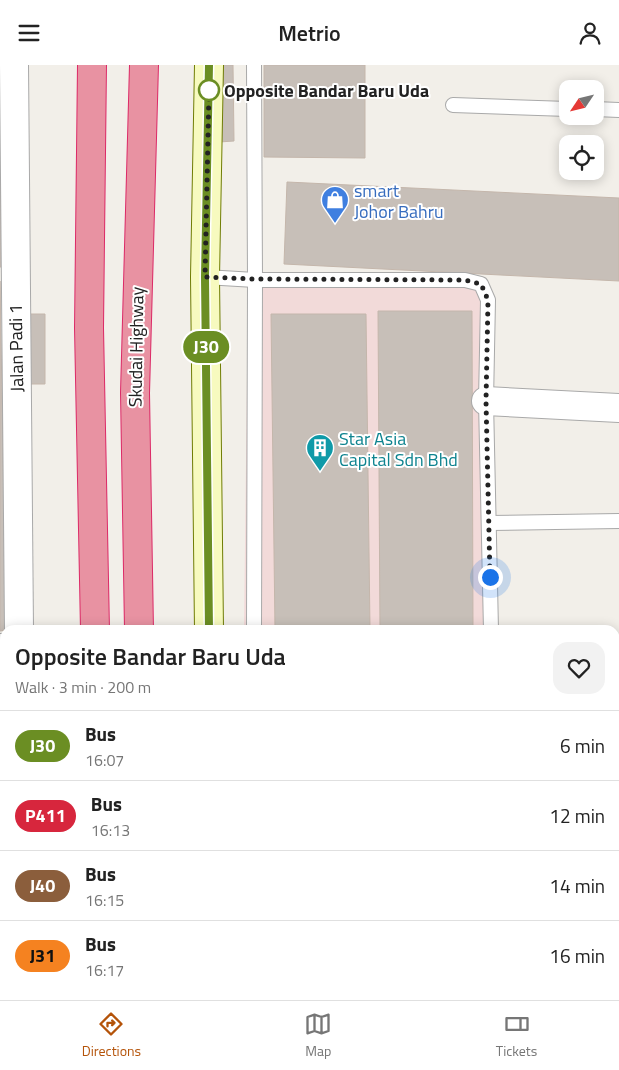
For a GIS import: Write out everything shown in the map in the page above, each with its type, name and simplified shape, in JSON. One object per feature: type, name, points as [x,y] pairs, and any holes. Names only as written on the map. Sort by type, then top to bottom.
[{"type":"highway","points":[[92,65],[89,328],[95,625]]},
{"type":"highway","name":"Skudai Highway","points":[[138,625],[135,393],[144,65]]},
{"type":"street","name":"Jalan Padi 1","points":[[14,65],[8,273],[19,625]]},
{"type":"street","points":[[209,65],[205,277],[209,625]]},
{"type":"street","points":[[486,401],[619,408]]},
{"type":"lane","points":[[254,65],[254,625]]},
{"type":"lane","points":[[453,105],[559,109]]},
{"type":"lane","points":[[604,109],[619,110]]},
{"type":"lane","points":[[205,277],[465,280],[481,284],[488,300],[486,401],[492,625]]},
{"type":"lane","points":[[489,523],[619,521]]},
{"type":"shaded area","points":[[248,286],[462,287],[477,290],[482,301],[485,625],[244,625]]},
{"type":"building","points":[[0,65],[2,267],[0,267]]},
{"type":"building","points":[[218,65],[233,65],[234,141],[219,142]]},
{"type":"building","points":[[264,65],[365,65],[365,158],[264,157]]},
{"type":"building","points":[[287,182],[619,198],[619,281],[284,264]]},
{"type":"building","points":[[0,281],[6,625],[0,625]]},
{"type":"building","points":[[378,311],[472,311],[473,625],[380,625]]},
{"type":"building","points":[[22,314],[45,314],[45,384],[23,384]]},
{"type":"building","name":"Star Asia Capital Sdn Bhd","points":[[271,314],[366,314],[370,625],[275,625]]},
{"type":"bus line","name":"J30","points":[[209,65],[205,277],[209,625]]},
{"type":"place","name":"Opposite Bandar Baru Uda","points":[[209,90]]},
{"type":"place","name":"smart Johor Bahru","points":[[335,224]]},
{"type":"place","name":"Star Asia Capital Sdn Bhd","points":[[320,472]]},
{"type":"route","points":[[209,90],[205,277],[465,280],[481,284],[488,300],[486,401],[490,577]]}]
